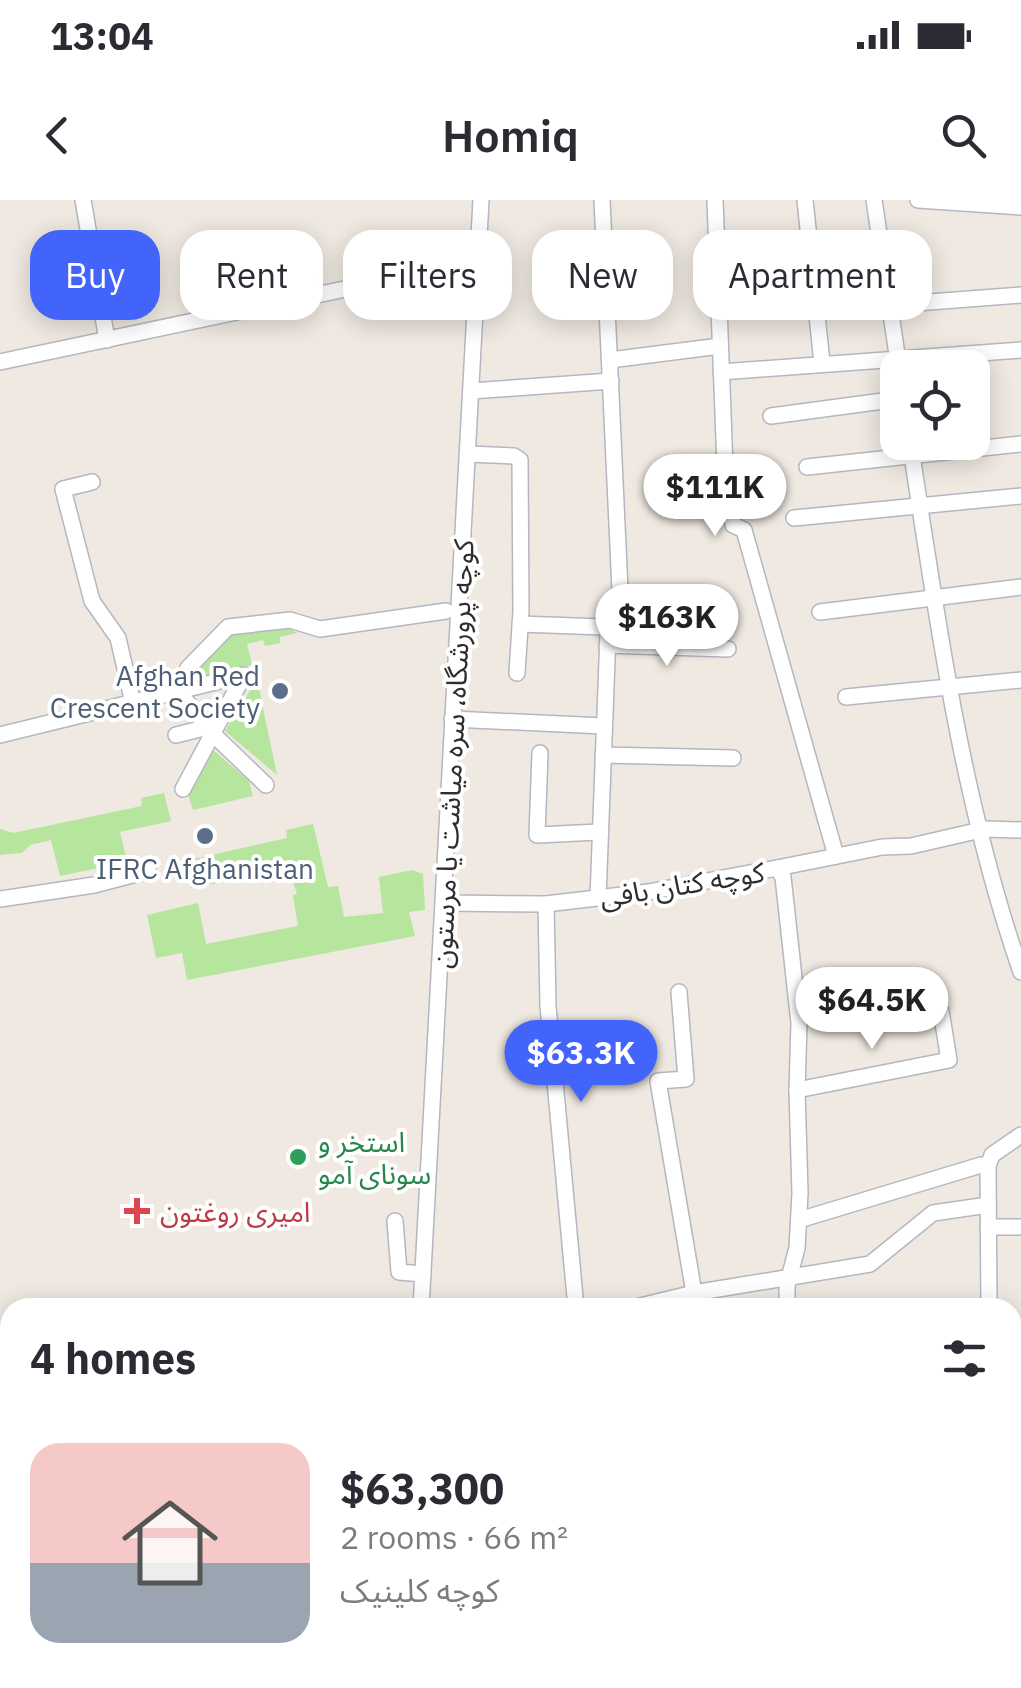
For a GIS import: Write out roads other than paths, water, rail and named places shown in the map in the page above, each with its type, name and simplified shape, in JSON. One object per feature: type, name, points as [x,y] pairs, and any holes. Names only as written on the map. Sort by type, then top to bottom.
[{"type":"street","points":[[83,200],[107,340]]},
{"type":"street","name":"کوچه پرورشگاه، سره میاشت یا مرستون","points":[[478,230],[480,200]]},
{"type":"street","points":[[602,200],[622,633],[608,640]]},
{"type":"street","points":[[716,200],[725,467],[732,525],[744,530],[836,856]]},
{"type":"street","points":[[804,200],[822,364]]},
{"type":"street","points":[[874,200],[879,230]]},
{"type":"street","points":[[918,200],[1019,205]]},
{"type":"street","points":[[0,362],[343,289]]},
{"type":"street","points":[[932,302],[1021,295]]},
{"type":"street","name":"کوچه پرورشگاه، سره میاشت یا مرستون","points":[[422,1298],[474,320]]},
{"type":"street","points":[[892,320],[896,350]]},
{"type":"street","points":[[610,360],[720,346]]},
{"type":"street","points":[[990,353],[1021,350]]},
{"type":"street","points":[[721,372],[880,362]]},
{"type":"street","points":[[471,391],[611,382]]},
{"type":"street","points":[[771,416],[880,401]]},
{"type":"street","points":[[990,445],[1021,444]]},
{"type":"street","points":[[468,454],[514,456],[520,460],[518,673]]},
{"type":"street","points":[[807,467],[880,454]]},
{"type":"street","points":[[913,460],[978,831],[1021,972]]},
{"type":"street","points":[[92,482],[63,489],[92,601],[118,638],[133,703]]},
{"type":"street","points":[[794,518],[1021,496]]},
{"type":"street","points":[[820,612],[1021,587]]},
{"type":"street","points":[[178,692],[188,668],[228,628],[290,620],[320,629],[446,611]]},
{"type":"street","points":[[520,624],[603,628],[608,640],[598,898]]},
{"type":"street","points":[[608,640],[728,648]]},
{"type":"street","points":[[0,736],[244,675],[183,788]]},
{"type":"street","points":[[846,696],[1021,680]]},
{"type":"street","points":[[178,692],[266,785]]},
{"type":"street","points":[[452,719],[604,726]]},
{"type":"street","points":[[176,735],[211,730]]},
{"type":"street","points":[[540,754],[536,835],[599,832]]},
{"type":"street","points":[[603,755],[733,758]]},
{"type":"street","points":[[777,868],[978,831],[1021,830]]},
{"type":"street","name":"کوچه کتان بافی","points":[[444,903],[546,904],[777,868],[783,877],[799,1023],[797,1248],[787,1298]]},
{"type":"street","points":[[0,900],[64,891],[148,871]]},
{"type":"street","points":[[546,904],[548,1006],[575,1298]]},
{"type":"street","points":[[679,992],[686,1079],[658,1081],[694,1293]]},
{"type":"street","points":[[797,1090],[949,1060],[941,1011]]},
{"type":"street","points":[[990,1298],[988,1166],[992,1155],[1021,1135]]},
{"type":"street","points":[[798,1220],[988,1166]]},
{"type":"street","points":[[673,1298],[870,1264],[933,1212],[988,1205]]},
{"type":"street","points":[[396,1221],[398,1272],[424,1274]]},
{"type":"street","points":[[988,1228],[1021,1227]]},
{"type":"place","name":"Afghan Red Crescent Society","points":[[280,691]]},
{"type":"place","name":"IFRC Afghanistan","points":[[205,836]]},
{"type":"place","name":"استخر و سونای آمو","points":[[298,1157]]},
{"type":"place","name":"امیری روغتون","points":[[137,1211]]}]
